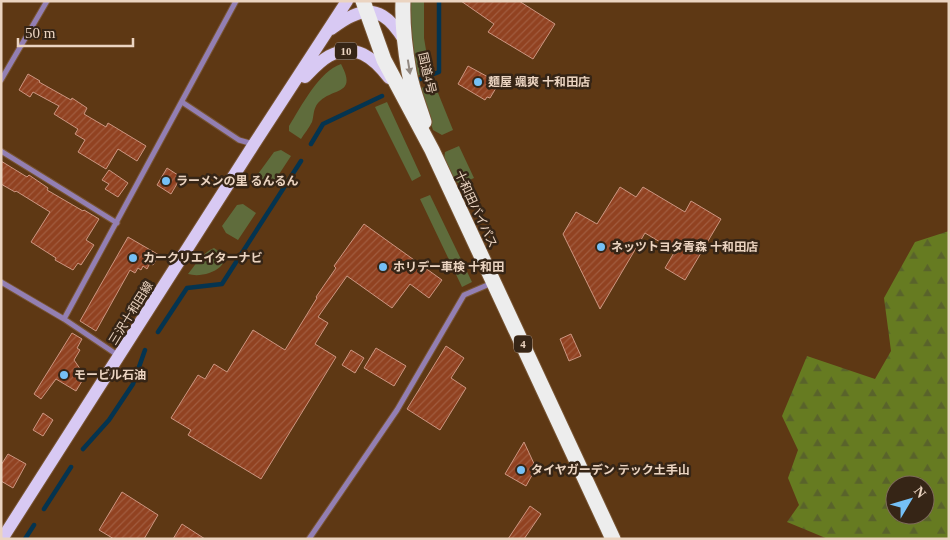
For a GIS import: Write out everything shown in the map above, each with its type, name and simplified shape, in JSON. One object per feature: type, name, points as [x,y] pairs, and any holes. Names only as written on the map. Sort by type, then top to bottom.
[{"type":"highway","name":"国道4号","points":[[403,1],[404,40],[409,74],[432,150]]},
{"type":"highway","name":"十和田バイパス","points":[[364,7],[384,60],[432,150],[613,539]]},
{"type":"main road","name":"三沢十和田線","points":[[2,539],[254,144],[348,1]]},
{"type":"main road","name":"10","points":[[329,30],[364,7]]},
{"type":"main road","points":[[364,7],[391,21],[404,40]]},
{"type":"main road","name":"10","points":[[288,92],[328,56],[338,52],[351,51],[362,53],[371,58],[401,94]]},
{"type":"street","points":[[1,80],[48,1]]},
{"type":"street","points":[[64,319],[236,1]]},
{"type":"street","points":[[182,102],[239,140],[254,144]]},
{"type":"street","points":[[1,151],[117,223]]},
{"type":"street","points":[[1,282],[64,319],[119,356]]},
{"type":"street","points":[[309,539],[397,410],[464,295],[494,282]]},
{"type":"green space","points":[[408,1],[424,1],[424,38],[431,71],[417,76],[413,60]]},
{"type":"green space","points":[[341,64],[347,81],[345,86],[316,105],[312,122],[301,139],[289,131],[289,126],[318,82],[325,74]]},
{"type":"green space","points":[[434,83],[453,130],[442,135],[433,130],[419,89]]},
{"type":"green space","points":[[387,102],[421,176],[412,181],[375,107]]},
{"type":"green space","points":[[459,146],[474,178],[460,184],[455,181],[444,159],[445,152]]},
{"type":"green space","points":[[281,150],[291,156],[270,188],[259,180],[258,174],[274,152]]},
{"type":"green space","points":[[430,195],[472,282],[462,287],[420,199]]},
{"type":"green space","points":[[243,204],[256,213],[238,240],[226,233],[222,226],[237,205]]},
{"type":"green space","points":[[949,231],[949,539],[828,539],[787,522],[799,505],[788,478],[798,450],[782,416],[807,356],[875,379],[891,351],[884,298],[915,242]]},
{"type":"green space","points":[[214,248],[227,257],[220,267],[205,274],[188,274],[203,256]]},
{"type":"building","points":[[461,1],[519,1],[555,24],[533,59],[488,32],[494,24]]},
{"type":"building","name":"麺屋 颯爽 十和田店","points":[[468,66],[499,83],[490,98],[487,97],[485,100],[458,84]]},
{"type":"building","points":[[28,74],[87,108],[84,114],[106,127],[108,123],[146,146],[137,161],[118,149],[106,169],[78,152],[85,140],[75,134],[78,129],[54,114],[59,106],[33,92],[30,97],[19,90]]},
{"type":"building","points":[[1,161],[27,177],[29,175],[48,188],[47,190],[99,219],[86,240],[94,245],[81,265],[78,263],[73,270],[55,260],[56,258],[31,242],[50,212],[1,184]]},
{"type":"building","points":[[167,168],[181,177],[171,194],[157,185]]},
{"type":"building","points":[[109,170],[128,183],[118,197],[105,189],[109,184],[102,180]]},
{"type":"building","points":[[620,187],[636,197],[643,187],[685,212],[691,201],[721,219],[685,280],[665,268],[675,251],[645,233],[600,309],[563,234],[576,212],[597,224]]},
{"type":"building","points":[[364,224],[442,280],[429,298],[410,284],[392,308],[347,276],[318,317],[328,323],[315,344],[336,357],[261,479],[188,435],[191,430],[171,418],[198,375],[205,379],[214,364],[227,372],[253,330],[285,350],[316,297],[336,268],[334,266]]},
{"type":"building","points":[[128,237],[159,255],[153,265],[150,263],[147,269],[143,266],[141,270],[138,268],[135,273],[130,270],[96,331],[80,321]]},
{"type":"building","points":[[72,333],[82,339],[77,348],[80,350],[74,360],[85,376],[76,391],[56,379],[41,399],[34,394]]},
{"type":"building","points":[[571,334],[581,356],[569,361],[560,339]]},
{"type":"building","points":[[446,346],[464,358],[451,378],[466,388],[440,430],[407,409]]},
{"type":"building","points":[[376,348],[406,366],[394,386],[364,368]]},
{"type":"building","points":[[351,350],[364,358],[355,373],[342,365]]},
{"type":"building","points":[[43,413],[53,420],[43,436],[33,430]]},
{"type":"building","points":[[524,442],[536,468],[526,486],[505,474]]},
{"type":"building","points":[[8,454],[26,464],[13,488],[1,481],[1,465]]},
{"type":"building","points":[[122,492],[158,515],[144,539],[114,539],[99,530]]},
{"type":"building","points":[[530,506],[541,514],[524,539],[508,539]]},
{"type":"building","points":[[182,524],[205,539],[173,539]]},
{"type":"waterway","points":[[418,80],[439,72],[439,1]]},
{"type":"waterway","points":[[311,144],[323,124],[382,96]]},
{"type":"waterway","points":[[158,332],[187,288],[222,284],[301,161]]},
{"type":"waterway","points":[[83,449],[109,420],[133,384],[145,350]]},
{"type":"waterway","points":[[44,509],[71,467]]},
{"type":"waterway","points":[[25,539],[34,525]]},
{"type":"place","name":"麺屋 颯爽 十和田店","points":[[478,82]]},
{"type":"place","name":"ラーメンの里 るんるん","points":[[166,181]]},
{"type":"place","name":"ネッツトヨタ青森 十和田店","points":[[601,247]]},
{"type":"place","name":"カークリエイターナビ","points":[[133,258]]},
{"type":"place","name":"ホリデー車検 十和田","points":[[383,267]]},
{"type":"place","name":"モービル石油","points":[[64,375]]},
{"type":"place","name":"タイヤガーデン テック土手山","points":[[521,470]]}]
